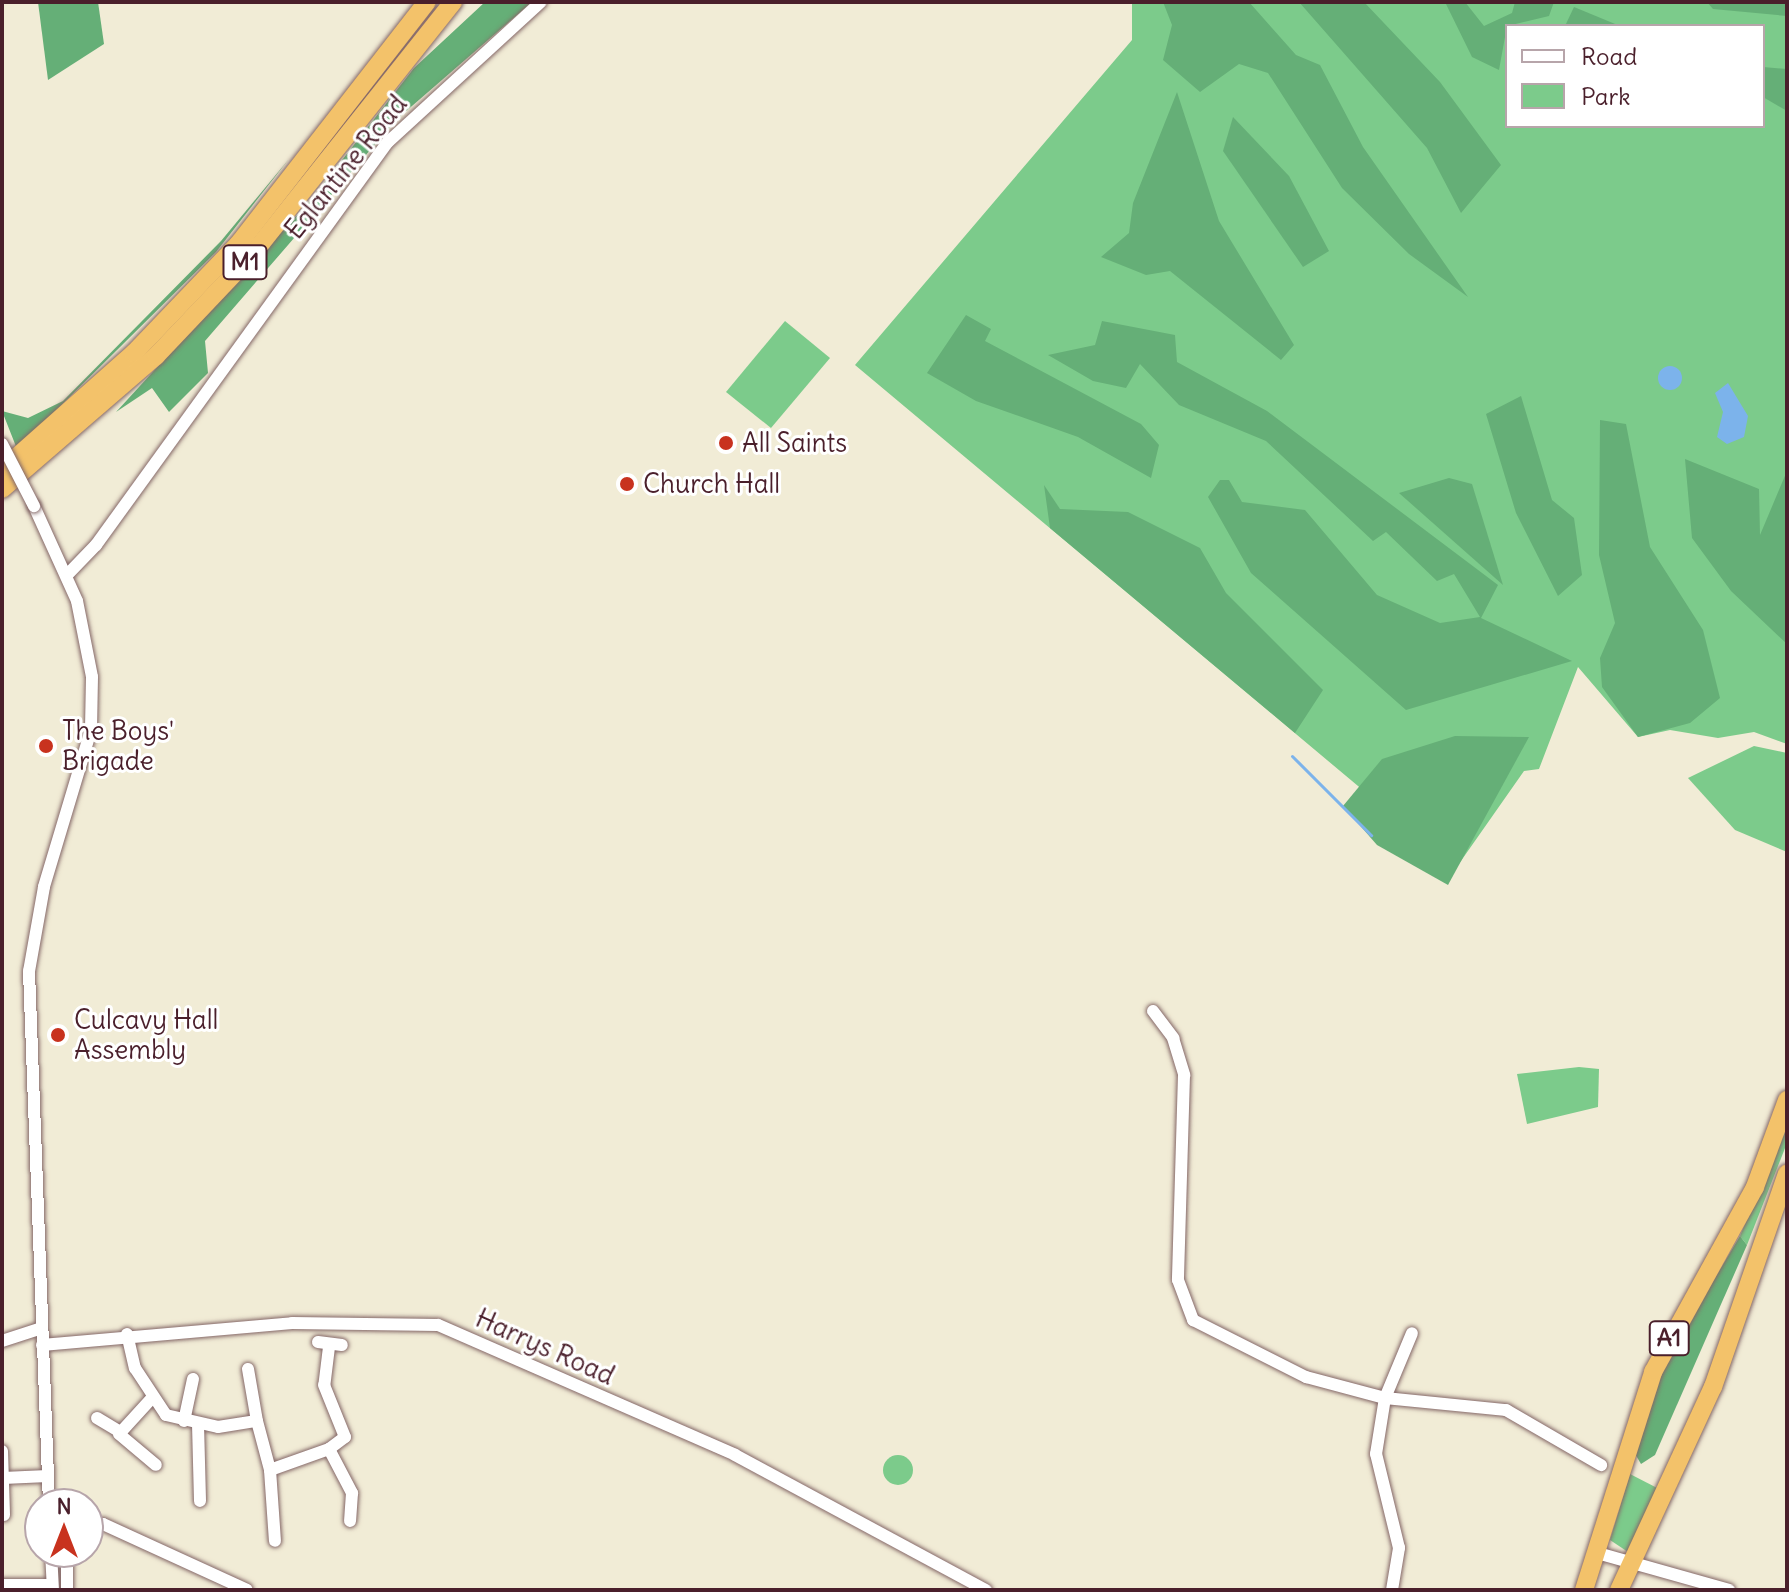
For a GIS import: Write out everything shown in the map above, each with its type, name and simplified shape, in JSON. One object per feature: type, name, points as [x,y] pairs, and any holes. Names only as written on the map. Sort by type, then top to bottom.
[{"type":"highway","name":"M1","points":[[2,470],[134,353],[240,242],[427,2]]},
{"type":"highway","name":"M1","points":[[2,489],[156,356],[251,256],[453,2]]},
{"type":"highway","name":"A1","points":[[1584,1590],[1601,1554],[1653,1372],[1750,1197],[1787,1100]]},
{"type":"highway","name":"A1","points":[[1619,1590],[1713,1387],[1787,1173]]},
{"type":"street","name":"Eglantine Road","points":[[67,575],[96,545],[388,142],[541,2]]},
{"type":"street","points":[[2,444],[67,575],[84,624],[92,702],[29,971],[48,1488]]},
{"type":"street","points":[[1153,1011],[1173,1038],[1184,1075],[1178,1280],[1187,1312],[1204,1329],[1281,1368],[1385,1398],[1506,1410],[1601,1465]]},
{"type":"street","name":"Harrys Road","points":[[42,1345],[127,1334],[292,1323],[438,1325],[735,1455],[986,1590]]},
{"type":"street","points":[[2,1341],[42,1328]]},
{"type":"street","points":[[1392,1590],[1399,1548],[1376,1464],[1385,1398],[1412,1333]]},
{"type":"street","points":[[127,1334],[151,1399],[184,1421],[198,1424],[257,1421]]},
{"type":"street","points":[[270,1470],[329,1449],[345,1437],[324,1385],[330,1344]]},
{"type":"street","points":[[248,1369],[270,1470],[275,1541]]},
{"type":"street","points":[[184,1421],[193,1379]]},
{"type":"street","points":[[119,1431],[151,1399]]},
{"type":"street","points":[[97,1418],[119,1431],[122,1442],[156,1465]]},
{"type":"street","points":[[198,1424],[200,1501]]},
{"type":"street","points":[[329,1449],[352,1493],[350,1521]]},
{"type":"street","points":[[2,1451],[4,1515]]},
{"type":"street","points":[[3,1478],[48,1476]]},
{"type":"street","points":[[104,1524],[247,1590]]},
{"type":"street","points":[[1601,1554],[1632,1566],[1729,1590]]},
{"type":"street","points":[[67,1568],[67,1590]]},
{"type":"street","points":[[2,1585],[52,1587]]},
{"type":"green space","points":[[38,2],[98,2],[104,44],[48,80]]},
{"type":"green space","points":[[485,2],[532,2],[397,119],[205,341],[208,373],[169,412],[152,388],[116,412],[310,201],[414,68]]},
{"type":"green space","points":[[1132,2],[1787,2],[1787,744],[1754,732],[1718,738],[1670,730],[1638,737],[1578,667],[1539,769],[1524,771],[1456,868],[855,365],[1132,40]]},
{"type":"green space","points":[[1163,2],[1249,2],[1296,55],[1320,65],[1363,147],[1468,297],[1409,254],[1342,188],[1268,73],[1239,64],[1200,92],[1163,60],[1172,25]]},
{"type":"green space","points":[[1299,2],[1364,2],[1440,82],[1501,165],[1461,213],[1427,148]]},
{"type":"green space","points":[[1445,2],[1465,2],[1484,26],[1512,13],[1515,2],[1554,2],[1549,16],[1505,24],[1499,70],[1472,57]]},
{"type":"green space","points":[[1707,2],[1787,2],[1787,16],[1713,9]]},
{"type":"green space","points":[[1574,7],[1615,24],[1566,24]]},
{"type":"green space","points":[[1765,67],[1787,69],[1787,111],[1765,98]]},
{"type":"green space","points":[[1177,92],[1219,221],[1294,345],[1281,360],[1170,271],[1146,275],[1101,257],[1129,233],[1133,203]]},
{"type":"green space","points":[[1233,117],[1289,176],[1329,251],[1303,267],[1223,151]]},
{"type":"green space","points":[[289,159],[216,252],[17,449],[2,411],[28,418],[63,401],[221,241]]},
{"type":"green space","points":[[966,315],[991,329],[985,341],[1141,424],[1159,445],[1151,478],[1078,437],[976,401],[927,373]]},
{"type":"green space","points":[[785,321],[830,358],[771,428],[726,392]]},
{"type":"green space","points":[[1102,321],[1175,335],[1177,362],[1267,411],[1498,585],[1481,618],[1572,661],[1406,710],[1251,573],[1208,497],[1220,480],[1229,480],[1242,502],[1305,510],[1377,595],[1440,623],[1480,617],[1454,574],[1437,581],[1386,532],[1373,541],[1266,441],[1179,405],[1140,364],[1126,388],[1093,381],[1048,355],[1095,345]]},
{"type":"green space","points":[[1521,396],[1552,500],[1574,518],[1582,575],[1558,596],[1516,513],[1486,414]]},
{"type":"green space","points":[[1600,420],[1626,424],[1650,547],[1703,630],[1720,698],[1690,723],[1638,737],[1602,687],[1600,658],[1615,623],[1599,555]]},
{"type":"green space","points":[[1685,459],[1759,489],[1760,535],[1787,471],[1787,644],[1731,591],[1692,538]]},
{"type":"green space","points":[[1449,478],[1472,484],[1503,585],[1399,493]]},
{"type":"green space","points":[[1044,485],[1060,509],[1128,512],[1200,548],[1226,593],[1323,690],[1295,733],[1050,528]]},
{"type":"green space","points":[[1455,736],[1529,737],[1448,885],[1377,845],[1343,806],[1382,759]]},
{"type":"green space","points":[[1754,746],[1787,753],[1787,852],[1735,830],[1688,778]]},
{"type":"green space","points":[[1579,1067],[1599,1069],[1598,1107],[1527,1124],[1517,1074]]},
{"type":"green space","points":[[1787,1123],[1787,1143],[1747,1245],[1740,1236]]},
{"type":"green space","points":[[1740,1236],[1747,1245],[1655,1455],[1641,1464],[1634,1452],[1658,1374]]},
{"type":"green space","points":[[898,1455],[909,1459],[913,1470],[909,1481],[898,1485],[887,1481],[883,1470],[887,1459]]},
{"type":"green space","points":[[1630,1474],[1663,1491],[1628,1552],[1610,1540]]},
{"type":"water","points":[[1670,366],[1679,369],[1682,378],[1679,387],[1670,390],[1661,387],[1658,378],[1661,369]]},
{"type":"water","points":[[1728,383],[1748,416],[1744,437],[1727,444],[1717,437],[1723,412],[1715,393]]},
{"type":"waterway","points":[[1292,756],[1371,835]]},
{"type":"place","name":"All Saints","points":[[726,443]]},
{"type":"place","name":"Church Hall","points":[[627,484]]},
{"type":"place","name":"The Boys' Brigade","points":[[46,746]]},
{"type":"place","name":"Culcavy Hall Assembly","points":[[58,1035]]}]
